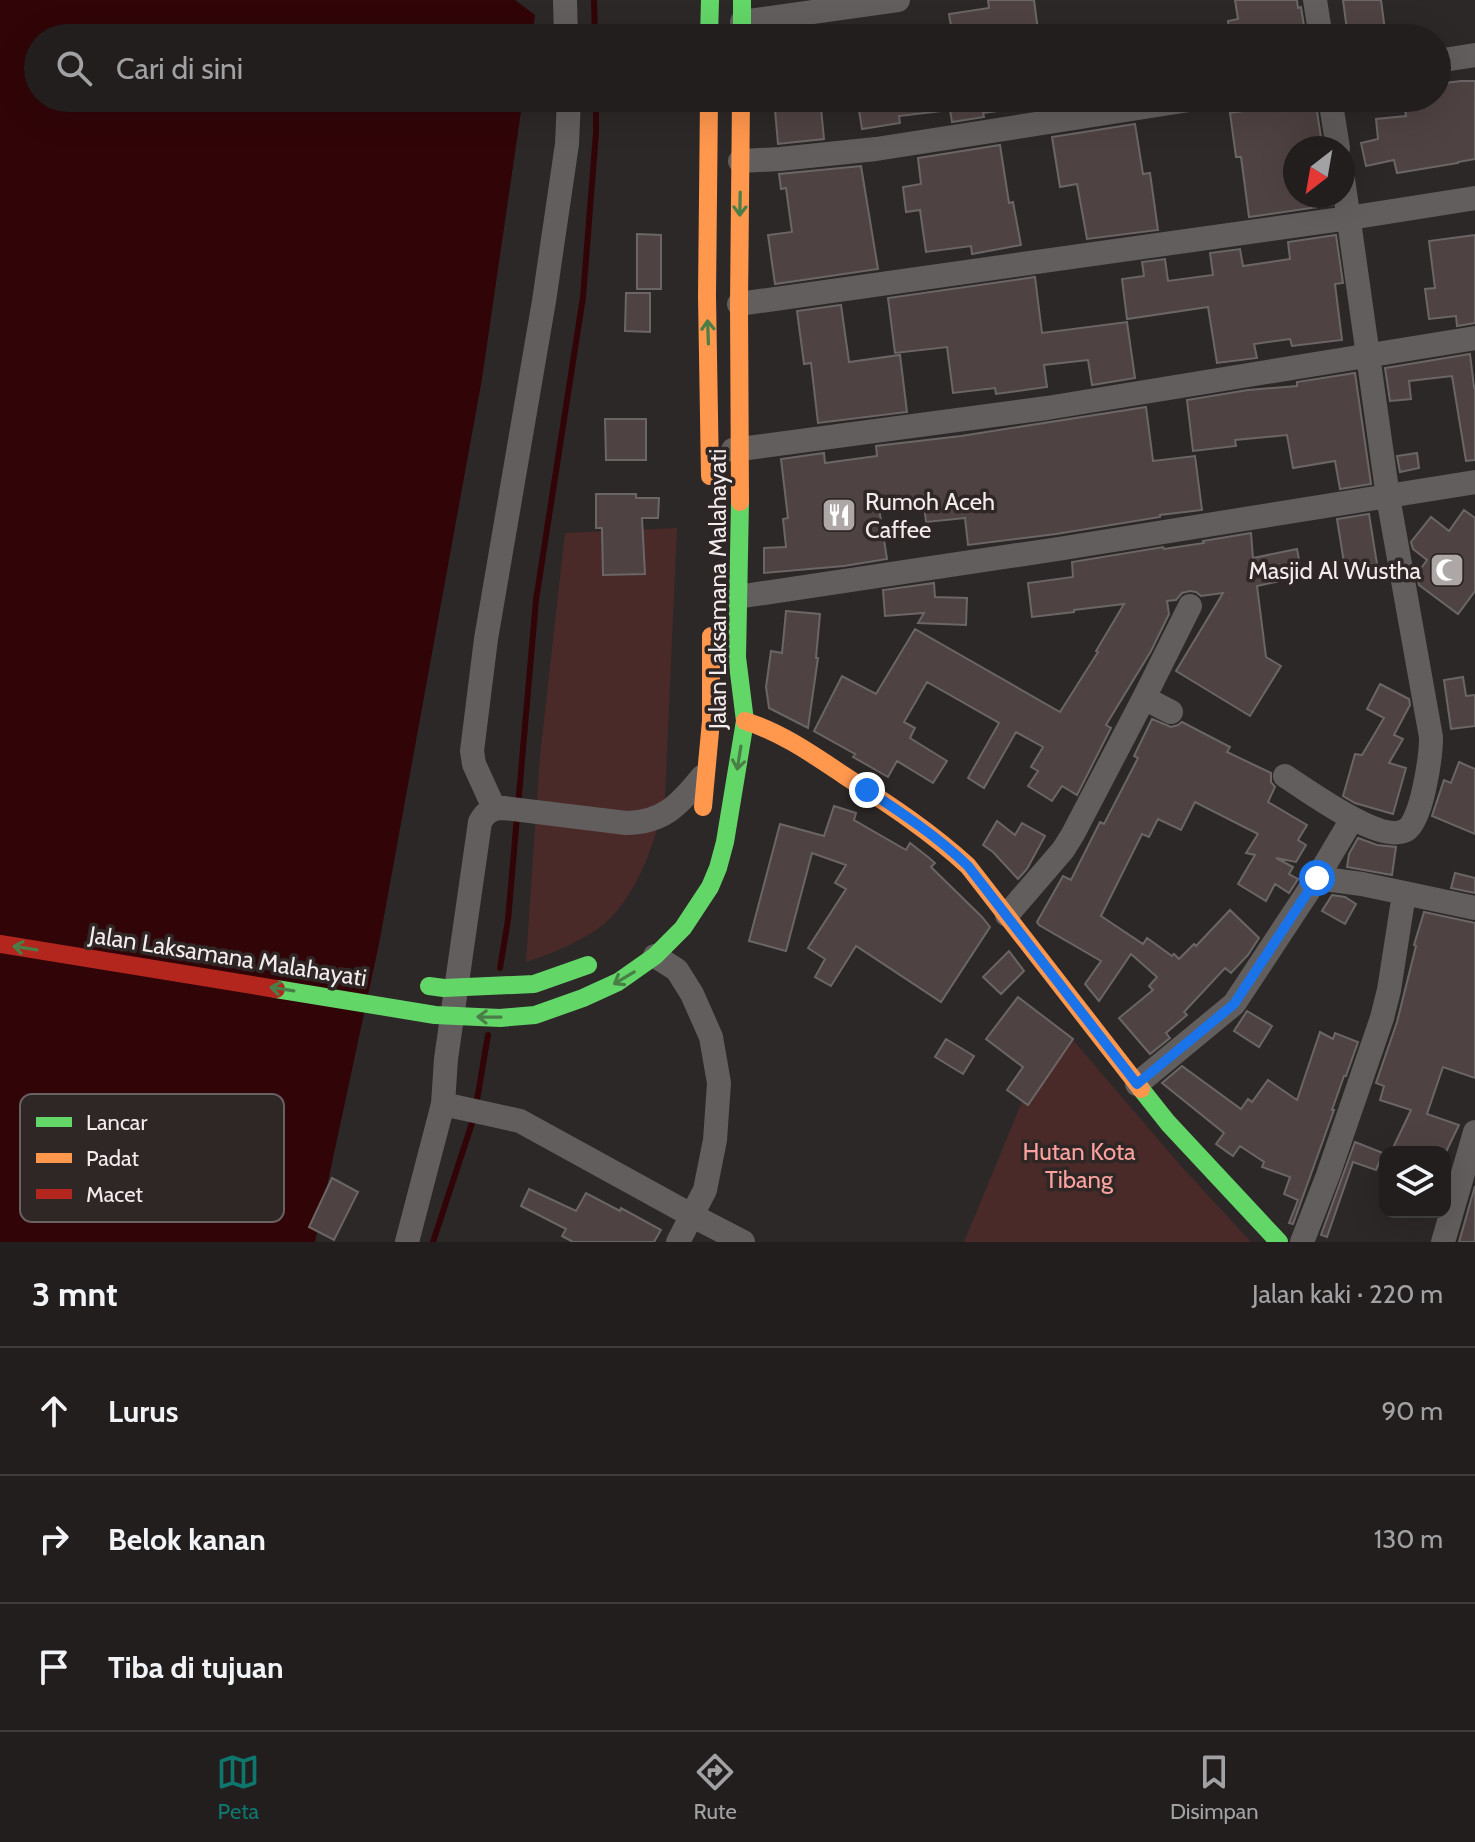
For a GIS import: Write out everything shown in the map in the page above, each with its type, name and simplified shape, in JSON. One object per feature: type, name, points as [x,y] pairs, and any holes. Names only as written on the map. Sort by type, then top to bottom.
[{"type":"main road","points":[[709,24],[710,0]]},
{"type":"main road","name":"Jalan Laksamana Malahayati","points":[[709,112],[707,296],[710,489]]},
{"type":"main road","name":"Jalan Laksamana Malahayati","points":[[0,944],[442,1016],[500,1018],[535,1015],[618,982],[655,956],[683,928],[710,887],[718,868],[745,721],[737,657],[741,450],[741,112]]},
{"type":"main road","name":"Jalan Laksamana Malahayati","points":[[701,823],[711,721],[711,611]]},
{"type":"main road","points":[[745,721],[779,735],[817,757],[958,855],[1168,1123],[1279,1242]]},
{"type":"main road","points":[[406,983],[444,988],[534,984],[603,957]]},
{"type":"street","points":[[565,0],[566,24]]},
{"type":"street","points":[[742,20],[898,0]]},
{"type":"street","points":[[1315,0],[1319,24]]},
{"type":"street","points":[[1451,59],[1475,55]]},
{"type":"street","points":[[499,808],[474,764],[472,751],[486,639],[547,286],[567,144],[568,112]]},
{"type":"street","points":[[740,161],[876,149],[1113,112]]},
{"type":"street","points":[[1332,112],[1336,136]]},
{"type":"street","points":[[739,304],[1475,198]]},
{"type":"street","points":[[1285,776],[1352,819],[1381,830],[1404,832],[1413,822],[1420,803],[1431,754],[1431,737],[1388,497],[1347,208]]},
{"type":"street","points":[[710,452],[1047,408],[1475,338]]},
{"type":"street","points":[[737,597],[1475,482]]},
{"type":"street","points":[[1007,915],[1063,850],[1190,606]]},
{"type":"street","points":[[1144,698],[1171,712]]},
{"type":"street","points":[[407,1242],[454,1107],[446,1059],[480,822],[488,812],[499,808],[626,823],[653,820],[687,795],[707,771]]},
{"type":"street","points":[[1137,1084],[1234,1004],[1352,819]]},
{"type":"street","points":[[1317,878],[1362,884],[1475,908]]},
{"type":"street","points":[[1302,1242],[1382,1018],[1404,894]]},
{"type":"street","points":[[655,956],[677,970],[692,994],[711,1037],[719,1083],[715,1140],[705,1190],[678,1242]]},
{"type":"street","points":[[454,1107],[520,1121],[743,1242]]},
{"type":"street","points":[[1443,1242],[1475,1132]]},
{"type":"green space","points":[[677,528],[665,796],[657,830],[636,882],[616,912],[586,936],[526,962],[540,756],[565,533]]},
{"type":"green space","name":"Hutan Kota Tibang","points":[[1066,1032],[1251,1242],[964,1242],[1036,1068]]},
{"type":"shaded area","points":[[0,0],[515,0],[535,15],[534,24],[24,24],[24,112],[521,112],[482,379],[379,944],[315,1242],[0,1242]]},
{"type":"building","points":[[988,0],[1034,0],[1037,24],[951,24],[949,14],[989,8]]},
{"type":"building","points":[[1235,0],[1297,0],[1304,24],[1228,24],[1228,21],[1238,19]]},
{"type":"building","points":[[1343,0],[1381,0],[1384,24],[1346,24]]},
{"type":"building","points":[[1475,81],[1475,159],[1397,173],[1394,160],[1366,166],[1361,143],[1378,139],[1376,119],[1406,116],[1405,112],[1451,112],[1451,82]]},
{"type":"building","points":[[775,112],[821,112],[824,139],[778,144]]},
{"type":"building","points":[[859,112],[933,112],[899,116],[900,123],[862,129]]},
{"type":"building","points":[[950,112],[990,112],[983,113],[984,117],[952,122]]},
{"type":"building","points":[[1317,112],[1321,136],[1283,136],[1283,208],[1311,208],[1249,217],[1241,157],[1236,157],[1230,113]]},
{"type":"building","points":[[1135,124],[1143,174],[1150,173],[1158,230],[1087,239],[1077,184],[1060,187],[1052,137]]},
{"type":"building","points":[[1000,145],[1009,203],[1013,202],[1021,245],[972,254],[971,246],[926,252],[920,210],[906,212],[903,187],[921,184],[918,158]]},
{"type":"building","points":[[861,166],[878,269],[775,284],[768,235],[792,232],[786,188],[781,189],[779,174]]},
{"type":"building","points":[[637,234],[661,235],[661,289],[637,289]]},
{"type":"building","points":[[1336,235],[1343,283],[1335,284],[1342,340],[1292,346],[1290,339],[1254,344],[1257,358],[1217,363],[1208,307],[1127,319],[1122,279],[1144,276],[1142,262],[1165,259],[1168,281],[1213,275],[1210,253],[1240,249],[1243,266],[1290,259],[1288,242]]},
{"type":"building","points":[[1475,235],[1475,323],[1457,326],[1456,316],[1429,319],[1425,289],[1435,288],[1429,241]]},
{"type":"building","points":[[1035,277],[1042,333],[1127,322],[1135,378],[1092,385],[1088,360],[1044,365],[1047,387],[996,394],[995,388],[953,393],[947,347],[895,353],[888,298]]},
{"type":"building","points":[[626,293],[650,293],[650,332],[625,331]]},
{"type":"building","points":[[841,305],[849,362],[900,355],[907,412],[818,423],[811,363],[804,364],[797,311]]},
{"type":"building","points":[[1470,354],[1475,386],[1475,460],[1466,461],[1452,376],[1409,381],[1411,399],[1390,401],[1385,368]]},
{"type":"building","points":[[1355,373],[1371,484],[1340,489],[1335,461],[1293,468],[1287,435],[1235,440],[1236,446],[1193,451],[1187,400],[1297,386],[1297,382]]},
{"type":"building","points":[[1146,407],[1153,461],[1195,456],[1202,510],[968,545],[965,518],[926,522],[923,496],[878,502],[887,559],[764,573],[764,548],[786,547],[783,519],[788,518],[781,459],[824,453],[825,463],[877,456],[876,446]]},
{"type":"building","points":[[605,419],[646,419],[646,460],[606,460]]},
{"type":"building","points":[[1417,453],[1419,468],[1400,472],[1397,456]]},
{"type":"building","points":[[596,494],[636,494],[636,498],[659,498],[658,518],[642,518],[645,574],[603,575],[602,528],[596,528]]},
{"type":"building","name":"Masjid Al Wustha","points":[[1464,510],[1475,518],[1475,591],[1458,614],[1419,585],[1417,574],[1427,560],[1413,549],[1411,542],[1431,517],[1449,531]]},
{"type":"building","points":[[1369,514],[1377,564],[1345,569],[1337,519]]},
{"type":"building","points":[[1251,533],[1253,558],[1297,549],[1302,576],[1257,586],[1266,657],[1281,666],[1250,716],[1176,671],[1223,593],[1201,596],[1190,591],[1182,593],[1176,600],[1167,601],[1169,614],[1151,651],[1106,725],[1111,728],[1077,795],[1062,786],[1052,801],[1028,786],[1038,771],[1031,767],[1043,747],[1016,732],[984,788],[968,778],[999,723],[927,682],[904,722],[915,728],[910,738],[947,761],[933,783],[897,761],[888,777],[814,731],[842,676],[876,694],[915,629],[1060,712],[1124,604],[1032,617],[1028,583],[1073,577],[1072,562]]},
{"type":"building","points":[[934,583],[935,597],[967,598],[966,625],[918,623],[924,613],[885,616],[883,590]]},
{"type":"building","points":[[786,611],[820,614],[818,658],[808,728],[769,708],[766,687],[771,651],[782,653]]},
{"type":"building","points":[[1463,677],[1466,696],[1475,695],[1475,726],[1451,729],[1444,680]]},
{"type":"building","points":[[1380,684],[1409,699],[1410,705],[1394,735],[1403,739],[1389,763],[1406,768],[1393,814],[1355,803],[1343,796],[1355,754],[1362,755],[1384,718],[1367,709]]},
{"type":"building","points":[[1152,719],[1171,727],[1182,722],[1230,747],[1227,752],[1271,773],[1271,782],[1275,787],[1268,802],[1307,825],[1298,840],[1306,845],[1296,862],[1276,858],[1293,867],[1289,874],[1298,879],[1289,893],[1275,884],[1266,901],[1238,884],[1255,855],[1246,853],[1258,834],[1195,802],[1181,830],[1158,819],[1149,837],[1142,834],[1101,916],[1143,944],[1147,938],[1179,959],[1194,944],[1196,946],[1230,910],[1259,938],[1231,973],[1225,968],[1184,1012],[1187,1015],[1166,1033],[1170,1038],[1150,1054],[1119,1018],[1153,990],[1149,986],[1157,977],[1131,954],[1099,1001],[1085,984],[1101,961],[1037,922],[1063,876],[1071,880],[1100,822],[1104,824],[1138,758],[1134,756]]},
{"type":"building","points":[[1459,762],[1475,769],[1475,834],[1432,816],[1444,780],[1451,783]]},
{"type":"building","points":[[834,806],[856,813],[854,820],[906,850],[910,843],[935,863],[931,867],[990,927],[941,1002],[856,946],[831,986],[815,977],[825,959],[808,948],[846,889],[835,883],[846,865],[812,853],[786,951],[749,941],[780,824],[824,836]]},
{"type":"building","points":[[997,821],[1015,835],[1022,823],[1045,836],[1018,879],[983,845]]},
{"type":"building","points":[[1358,838],[1377,845],[1396,847],[1392,875],[1347,867],[1349,854]]},
{"type":"building","points":[[1455,873],[1475,878],[1475,893],[1451,888]]},
{"type":"building","points":[[1332,895],[1345,897],[1356,904],[1345,924],[1322,911]]},
{"type":"building","points":[[1424,912],[1475,923],[1475,1078],[1443,1067],[1427,1114],[1459,1125],[1449,1146],[1394,1146],[1411,1110],[1380,1100],[1384,1086],[1376,1083],[1397,1022]]},
{"type":"building","points":[[1009,951],[1024,971],[1001,994],[983,977]]},
{"type":"building","points":[[1018,997],[1073,1039],[1028,1105],[1007,1090],[1023,1067],[986,1039]]},
{"type":"building","points":[[1247,1011],[1272,1026],[1259,1047],[1234,1031]]},
{"type":"building","points":[[1320,1032],[1333,1039],[1335,1033],[1358,1042],[1293,1224],[1289,1223],[1298,1200],[1284,1194],[1290,1177],[1262,1167],[1264,1162],[1240,1146],[1233,1156],[1216,1144],[1224,1133],[1162,1083],[1182,1066],[1241,1109],[1248,1099],[1252,1102],[1268,1080],[1297,1100]]},
{"type":"building","points":[[946,1039],[974,1056],[963,1074],[935,1057]]},
{"type":"building","points":[[1355,1142],[1379,1151],[1376,1170],[1353,1162],[1327,1237],[1321,1235]]},
{"type":"building","points":[[332,1178],[358,1192],[334,1240],[309,1227]]},
{"type":"building","points":[[1475,1186],[1475,1242],[1459,1242]]},
{"type":"building","points":[[529,1189],[576,1211],[586,1193],[661,1230],[654,1242],[573,1242],[562,1236],[566,1229],[521,1206]]},
{"type":"waterway","points":[[594,0],[595,24]]},
{"type":"waterway","points":[[518,806],[536,600],[583,297],[596,112]]},
{"type":"waterway","points":[[500,968],[508,920],[517,817]]},
{"type":"waterway","points":[[476,1106],[488,1035]]},
{"type":"waterway","points":[[433,1242],[474,1117]]},
{"type":"traffic: fast","points":[[709,24],[710,0]]},
{"type":"traffic: fast","points":[[742,0],[742,24]]},
{"type":"traffic: fast","points":[[276,989],[435,1015],[500,1018],[535,1015],[618,982],[655,956],[683,928],[710,887],[718,868],[745,721],[737,657],[740,502]]},
{"type":"traffic: fast","points":[[429,986],[534,984],[588,965]]},
{"type":"traffic: fast","points":[[1141,1089],[1168,1123],[1279,1242]]},
{"type":"traffic: slow","points":[[709,112],[707,296],[710,476]]},
{"type":"traffic: slow","points":[[740,502],[741,112]]},
{"type":"traffic: slow","points":[[703,807],[711,721],[711,636]]},
{"type":"traffic: slow","points":[[745,721],[786,739],[823,762],[910,819],[968,866],[1141,1089]]},
{"type":"traffic: jam","points":[[0,944],[276,989]]},
{"type":"place","name":"Rumoh Aceh Caffee","points":[[839,515]]},
{"type":"place","name":"Masjid Al Wustha","points":[[1447,570]]},
{"type":"route","points":[[867,790],[958,855],[1137,1084],[1234,1004],[1317,878]]}]
